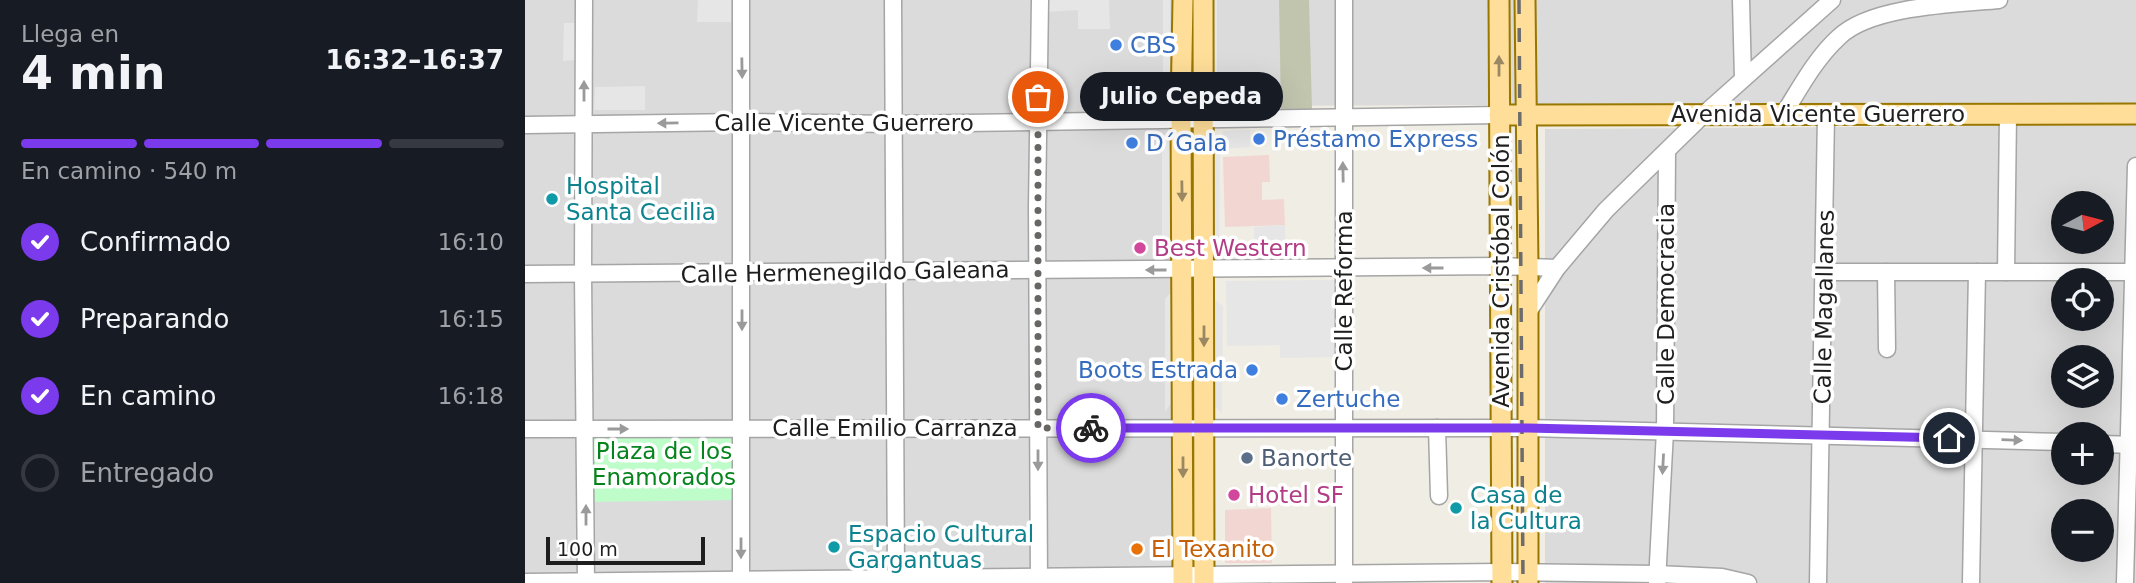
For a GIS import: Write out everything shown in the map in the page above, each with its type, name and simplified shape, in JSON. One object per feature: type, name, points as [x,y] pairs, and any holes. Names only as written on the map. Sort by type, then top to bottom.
[{"type":"main road","points":[[1183,0],[1182,120],[1204,429],[1204,579]]},
{"type":"main road","points":[[1183,579],[1183,429],[1202,120],[1203,0]]},
{"type":"main road","name":"Avenida Cristóbal Colón","points":[[1499,0],[1502,578]]},
{"type":"main road","name":"Avenida Cristóbal Colón","points":[[1525,0],[1528,578]]},
{"type":"main road","name":"Avenida Vicente Guerrero","points":[[1499,115],[2136,114]]},
{"type":"street","points":[[584,0],[586,582]]},
{"type":"street","points":[[741,0],[741,581]]},
{"type":"street","points":[[893,0],[897,580]]},
{"type":"street","points":[[1039,579],[1037,270],[1040,0]]},
{"type":"street","name":"Calle Reforma","points":[[1344,0],[1344,578]]},
{"type":"street","points":[[1741,0],[1743,79]]},
{"type":"street","points":[[1527,314],[1557,268],[1606,210],[1703,115],[1832,0]]},
{"type":"street","points":[[1783,116],[1817,60],[1840,35],[1857,24],[1898,12],[1999,0]]},
{"type":"street","points":[[2006,272],[2008,114]]},
{"type":"street","name":"Calle Vicente Guerrero","points":[[525,125],[743,122],[893,124],[1499,115]]},
{"type":"street","name":"Calle Magallanes","points":[[1818,583],[1826,115]]},
{"type":"street","name":"Calle Democracia","points":[[1657,579],[1665,432],[1667,151]]},
{"type":"street","points":[[2125,583],[2133,445],[2136,166]]},
{"type":"street","name":"Calle Hermenegildo Galeana","points":[[525,274],[1501,266],[1557,268]]},
{"type":"street","points":[[1824,272],[2136,272]]},
{"type":"street","points":[[1886,272],[1887,349]]},
{"type":"street","points":[[1971,583],[1977,272]]},
{"type":"street","points":[[1437,428],[1439,496]]},
{"type":"street","name":"Calle Emilio Carranza","points":[[525,429],[1528,428],[2051,442]]},
{"type":"street","points":[[2114,444],[2133,445]]},
{"type":"street","points":[[525,582],[1723,578],[1748,583]]},
{"type":"shaded area","points":[[525,0],[1175,0],[1176,583],[525,583]]},
{"type":"shaded area","points":[[698,0],[731,0],[731,22],[697,22]]},
{"type":"shaded area","points":[[1046,0],[1109,0],[1110,29],[1078,29],[1078,10],[1046,12]]},
{"type":"shaded area","points":[[1163,0],[1170,0],[1170,79],[1163,85]]},
{"type":"shaded area","points":[[1209,0],[1217,0],[1217,98],[1210,91]]},
{"type":"shaded area","points":[[1215,0],[2136,0],[2136,103],[1215,106]]},
{"type":"shaded area","points":[[1279,0],[1309,0],[1312,109],[1281,110]]},
{"type":"shaded area","points":[[564,23],[577,23],[576,60],[563,61]]},
{"type":"shaded area","points":[[1280,82],[1281,110],[1250,110],[1249,83]]},
{"type":"shaded area","points":[[645,86],[645,110],[594,110],[595,87]]},
{"type":"shaded area","points":[[2136,125],[2136,583],[1545,583],[1545,129]]},
{"type":"shaded area","points":[[1250,130],[1250,147],[1223,149],[1223,131]]},
{"type":"shaded area","points":[[1171,134],[1172,248],[1162,257],[1162,143]]},
{"type":"shaded area","points":[[1211,141],[1220,149],[1219,254],[1210,244]]},
{"type":"shaded area","points":[[1269,155],[1270,182],[1262,182],[1262,200],[1284,199],[1285,225],[1225,227],[1223,157]]},
{"type":"shaded area","points":[[1285,225],[1286,262],[1254,262],[1254,227]]},
{"type":"shaded area","points":[[1336,280],[1337,357],[1280,358],[1280,345],[1227,346],[1226,281]]},
{"type":"shaded area","points":[[1172,291],[1172,402],[1165,412],[1165,299]]},
{"type":"shaded area","points":[[1211,296],[1223,306],[1222,413],[1211,403]]},
{"type":"shaded area","points":[[1271,508],[1272,563],[1225,563],[1225,510]]},
{"type":"green space","name":"Plaza de los Enamorados","points":[[742,428],[741,500],[585,502],[586,429]]},
{"type":"railway","points":[[1519,0],[1523,583]]},
{"type":"way so far","points":[[1038,97],[1038,428],[1091,428]]},
{"type":"place","name":"CBS","points":[[1116,45]]},
{"type":"place","name":"Julio Cepeda","points":[[1038,97]]},
{"type":"place","name":"Préstamo Express","points":[[1259,139]]},
{"type":"place","name":"D´Gala","points":[[1132,143]]},
{"type":"place","name":"Hospital Santa Cecilia","points":[[552,199]]},
{"type":"place","name":"Best Western","points":[[1140,248]]},
{"type":"place","name":"Boots Estrada","points":[[1252,370]]},
{"type":"place","name":"Zertuche","points":[[1282,399]]},
{"type":"place","name":"Banorte","points":[[1247,458]]},
{"type":"place","name":"Hotel SF","points":[[1234,495]]},
{"type":"place","name":"Casa de la Cultura","points":[[1456,508]]},
{"type":"place","name":"Espacio Cultural Gargantuas","points":[[834,547]]},
{"type":"place","name":"El Texanito","points":[[1137,549]]},
{"type":"route","points":[[1091,428],[1528,428],[1949,438]]}]
